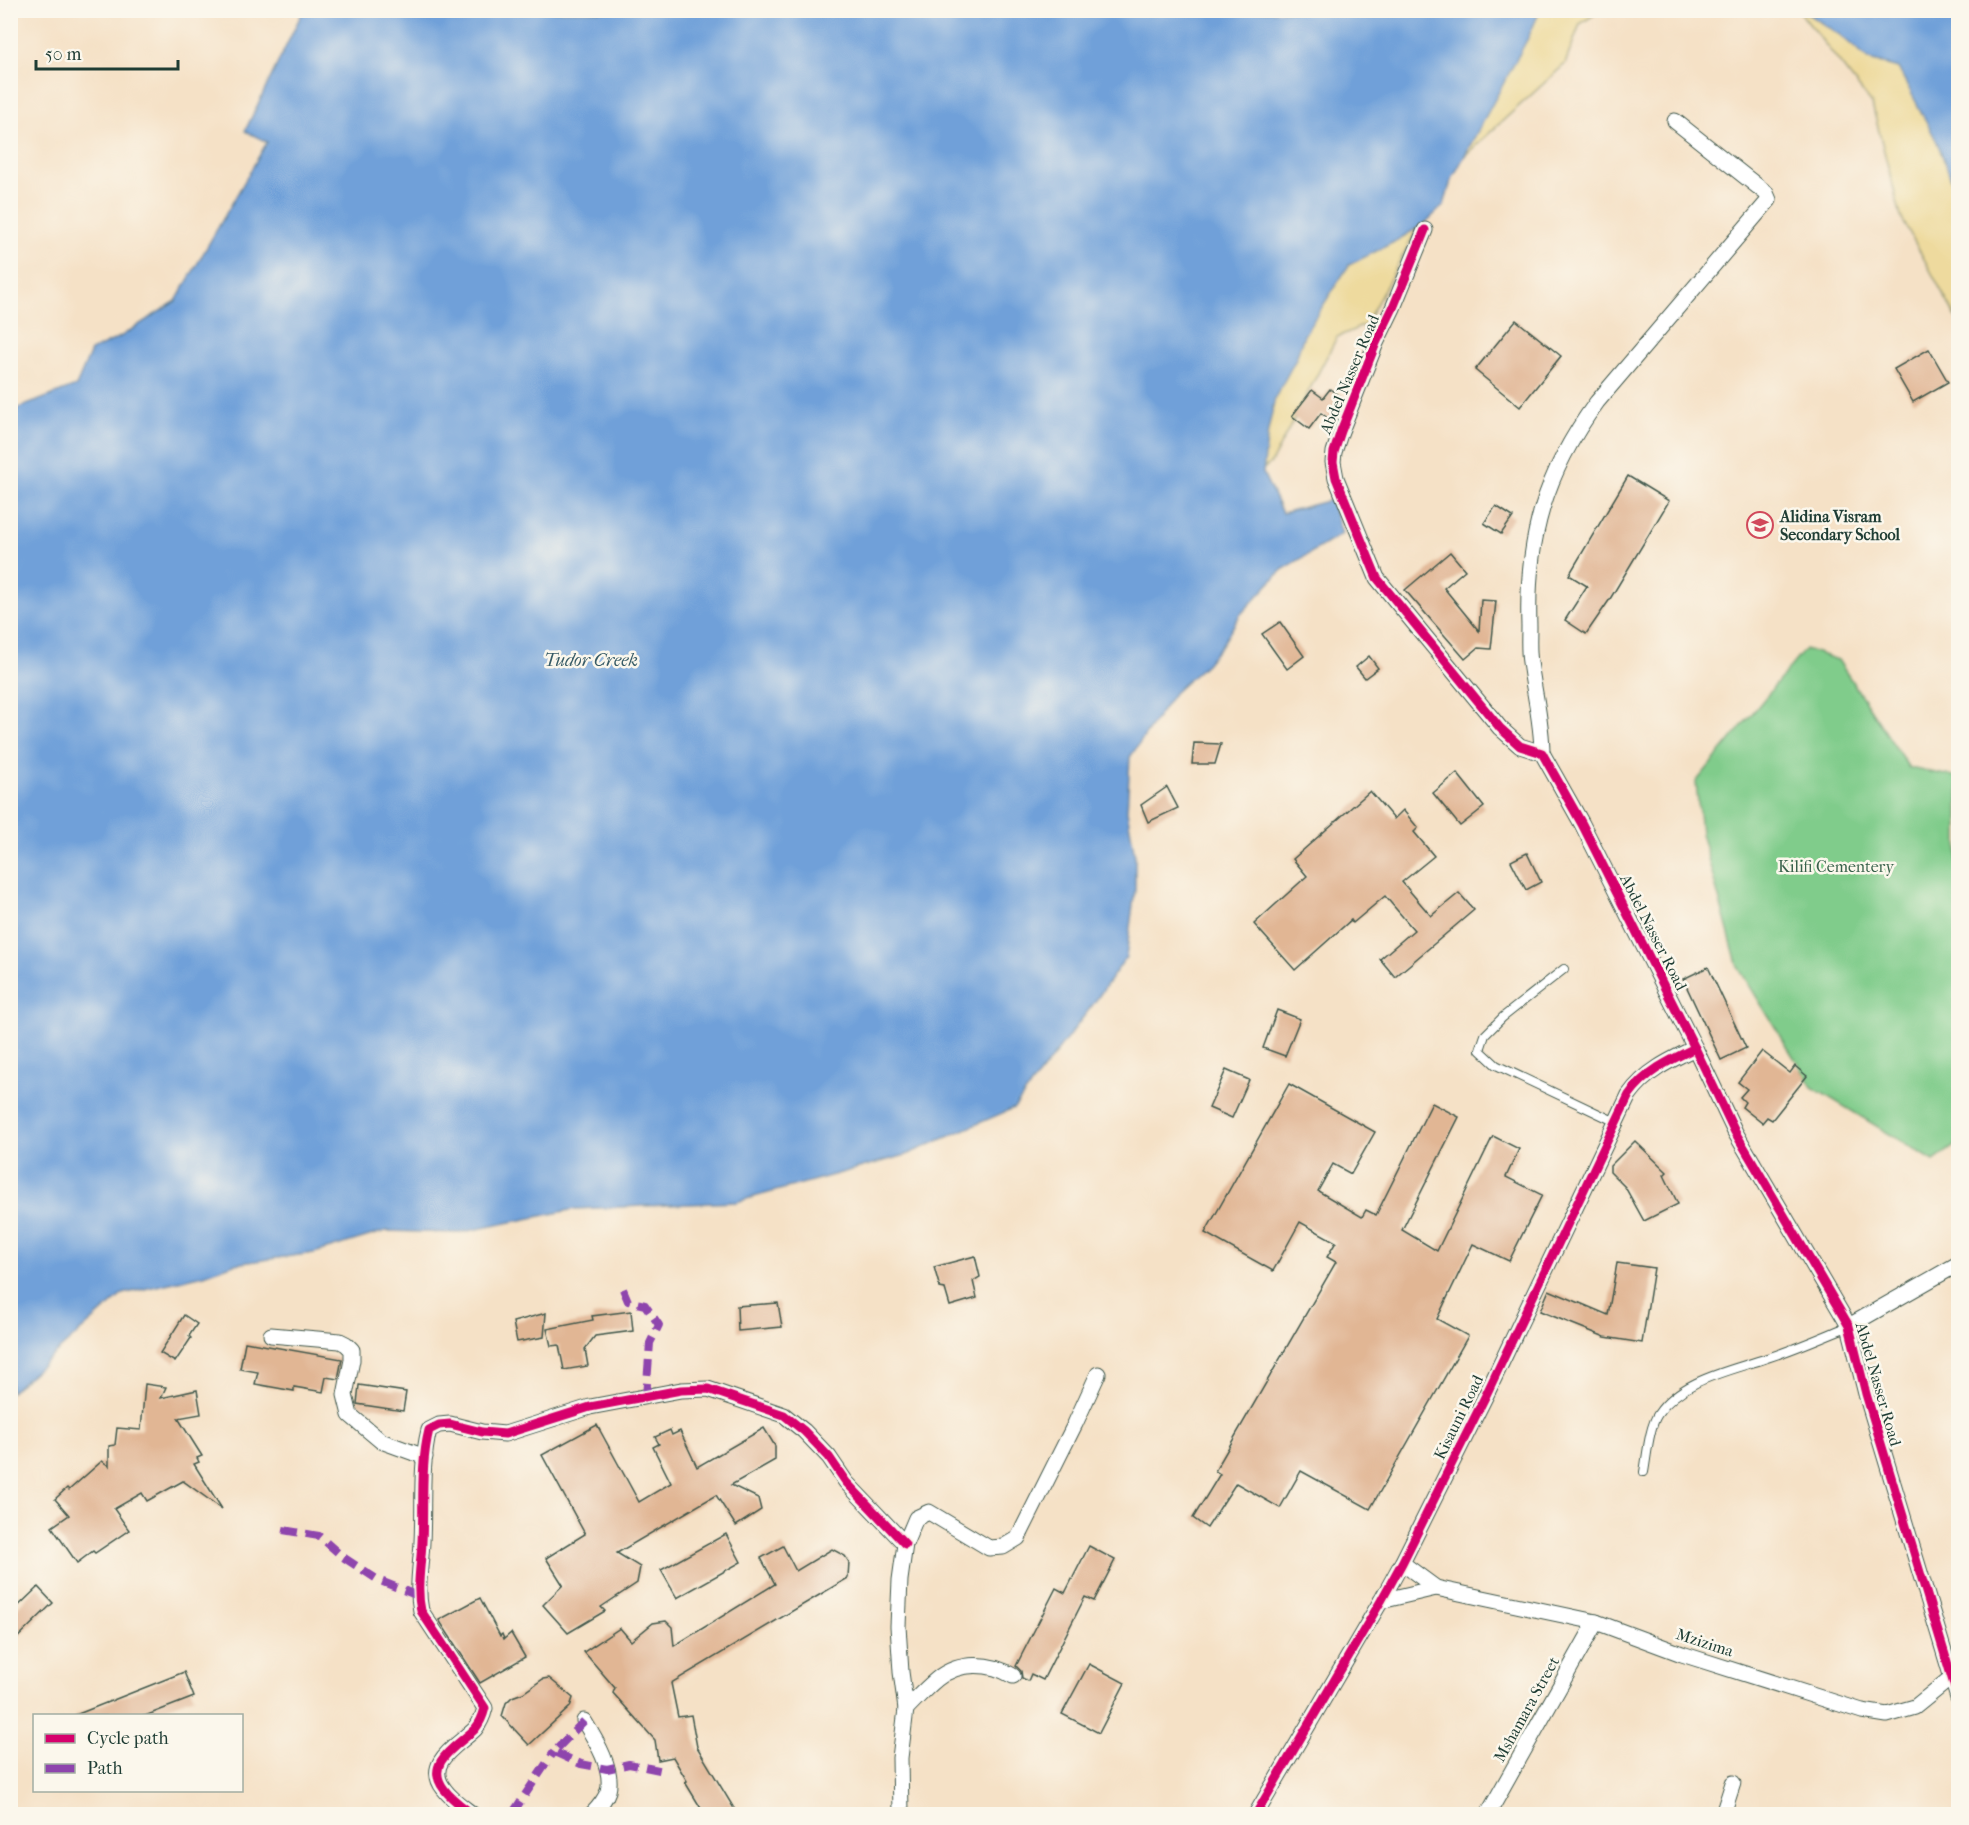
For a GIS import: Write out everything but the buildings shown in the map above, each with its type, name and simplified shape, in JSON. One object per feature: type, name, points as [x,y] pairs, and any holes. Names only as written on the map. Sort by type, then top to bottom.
[{"type":"street","points":[[1542,753],[1542,732],[1530,661],[1528,576],[1539,516],[1553,477],[1578,429],[1597,402],[1769,200],[1766,193],[1675,121]]},
{"type":"street","name":"Abdel Nasser Road","points":[[1425,230],[1376,343],[1335,447],[1336,478],[1377,578],[1509,738],[1520,746],[1542,753],[1582,824],[1735,1132],[1849,1326],[1866,1394],[1959,1698]]},
{"type":"street","name":"Kisauni Road","points":[[1256,1815],[1402,1563],[1486,1395],[1623,1106],[1634,1087],[1666,1061],[1695,1048]]},
{"type":"street","points":[[1849,1326],[1959,1264]]},
{"type":"street","points":[[271,1335],[340,1341],[346,1344],[352,1350],[345,1395],[350,1415],[381,1441],[425,1457]]},
{"type":"street","points":[[901,1815],[900,1758],[906,1709],[898,1626],[900,1580],[905,1545],[916,1518],[929,1512],[989,1548],[1002,1547],[1018,1538],[1098,1374]]},
{"type":"street","points":[[472,1815],[442,1788],[437,1770],[445,1754],[476,1728],[483,1717],[485,1708],[421,1611],[418,1596],[425,1457],[429,1430],[439,1425],[450,1424],[482,1432],[505,1434],[590,1407],[681,1390],[708,1389],[784,1415],[804,1431],[828,1457],[846,1482],[905,1545]]},
{"type":"street","points":[[1402,1563],[1436,1588]]},
{"type":"street","points":[[1382,1601],[1436,1588]]},
{"type":"street","name":"Mzizima","points":[[1436,1588],[1596,1622],[1682,1654],[1862,1711],[1887,1715],[1915,1707],[1952,1677]]},
{"type":"street","name":"Mshamara Street","points":[[1488,1815],[1596,1622]]},
{"type":"street","points":[[906,1709],[938,1677],[964,1667],[992,1666],[1013,1676]]},
{"type":"street","points":[[584,1721],[601,1748],[607,1769],[609,1789],[592,1815]]},
{"type":"street","points":[[1723,1815],[1733,1784]]},
{"type":"lane","points":[[1564,969],[1503,1017],[1485,1035],[1480,1050],[1496,1065],[1616,1122]]},
{"type":"lane","points":[[1644,1472],[1654,1420],[1672,1399],[1686,1389],[1713,1376],[1849,1326]]},
{"type":"green space","name":"Kilifi Cementery","points":[[1805,649],[1838,660],[1909,768],[1958,777],[1958,1143],[1934,1161],[1812,1087],[1738,967],[1701,833],[1696,782]]},
{"type":"sand","points":[[1400,11],[1600,11],[1580,24],[1565,64],[1449,170],[1365,325],[1337,337],[1271,463],[1194,522]]},
{"type":"sand","points":[[1799,11],[1958,11],[1958,321],[1901,217],[1872,104]]},
{"type":"water","name":"Tudor Creek","points":[[303,11],[1540,11],[1528,38],[1451,181],[1444,205],[1424,224],[1349,265],[1304,335],[1296,359],[1275,398],[1263,473],[1282,513],[1331,500],[1342,534],[1282,570],[1240,615],[1223,643],[1206,664],[1174,693],[1130,757],[1127,811],[1135,856],[1135,890],[1126,957],[1014,1108],[906,1155],[736,1202],[575,1209],[458,1233],[386,1231],[314,1253],[234,1264],[204,1275],[123,1294],[11,1392],[10,1334],[13,1329],[10,1328],[11,411],[76,386],[91,351],[120,337],[176,301],[267,142],[245,131]]},
{"type":"water","points":[[1803,11],[1958,11],[1958,197],[1937,142],[1898,68],[1869,60],[1840,35]]},
{"type":"marked path","points":[[623,1289],[628,1301],[645,1305],[659,1325],[650,1343],[646,1397]]},
{"type":"marked path","points":[[283,1530],[319,1536],[343,1557],[378,1580],[418,1596]]},
{"type":"marked path","points":[[584,1721],[554,1752],[581,1764],[607,1769],[629,1764],[664,1771]]},
{"type":"marked path","points":[[512,1814],[554,1752]]},
{"type":"cycle path","points":[[1425,230],[1341,431],[1334,452],[1336,478],[1377,578],[1500,728],[1520,746],[1542,753],[1582,824],[1735,1132],[1849,1326],[1866,1394],[1958,1698]]},
{"type":"cycle path","points":[[1256,1814],[1402,1563],[1486,1395],[1629,1095],[1650,1073],[1695,1048]]},
{"type":"cycle path","points":[[472,1814],[450,1796],[439,1779],[440,1762],[475,1729],[485,1708],[421,1611],[419,1585],[423,1472],[429,1430],[439,1425],[450,1424],[482,1432],[505,1434],[590,1407],[681,1390],[708,1389],[784,1415],[804,1431],[829,1457],[846,1482],[905,1544]]},
{"type":"place","name":"Alidina Visram Secondary School","points":[[1760,525]]}]
